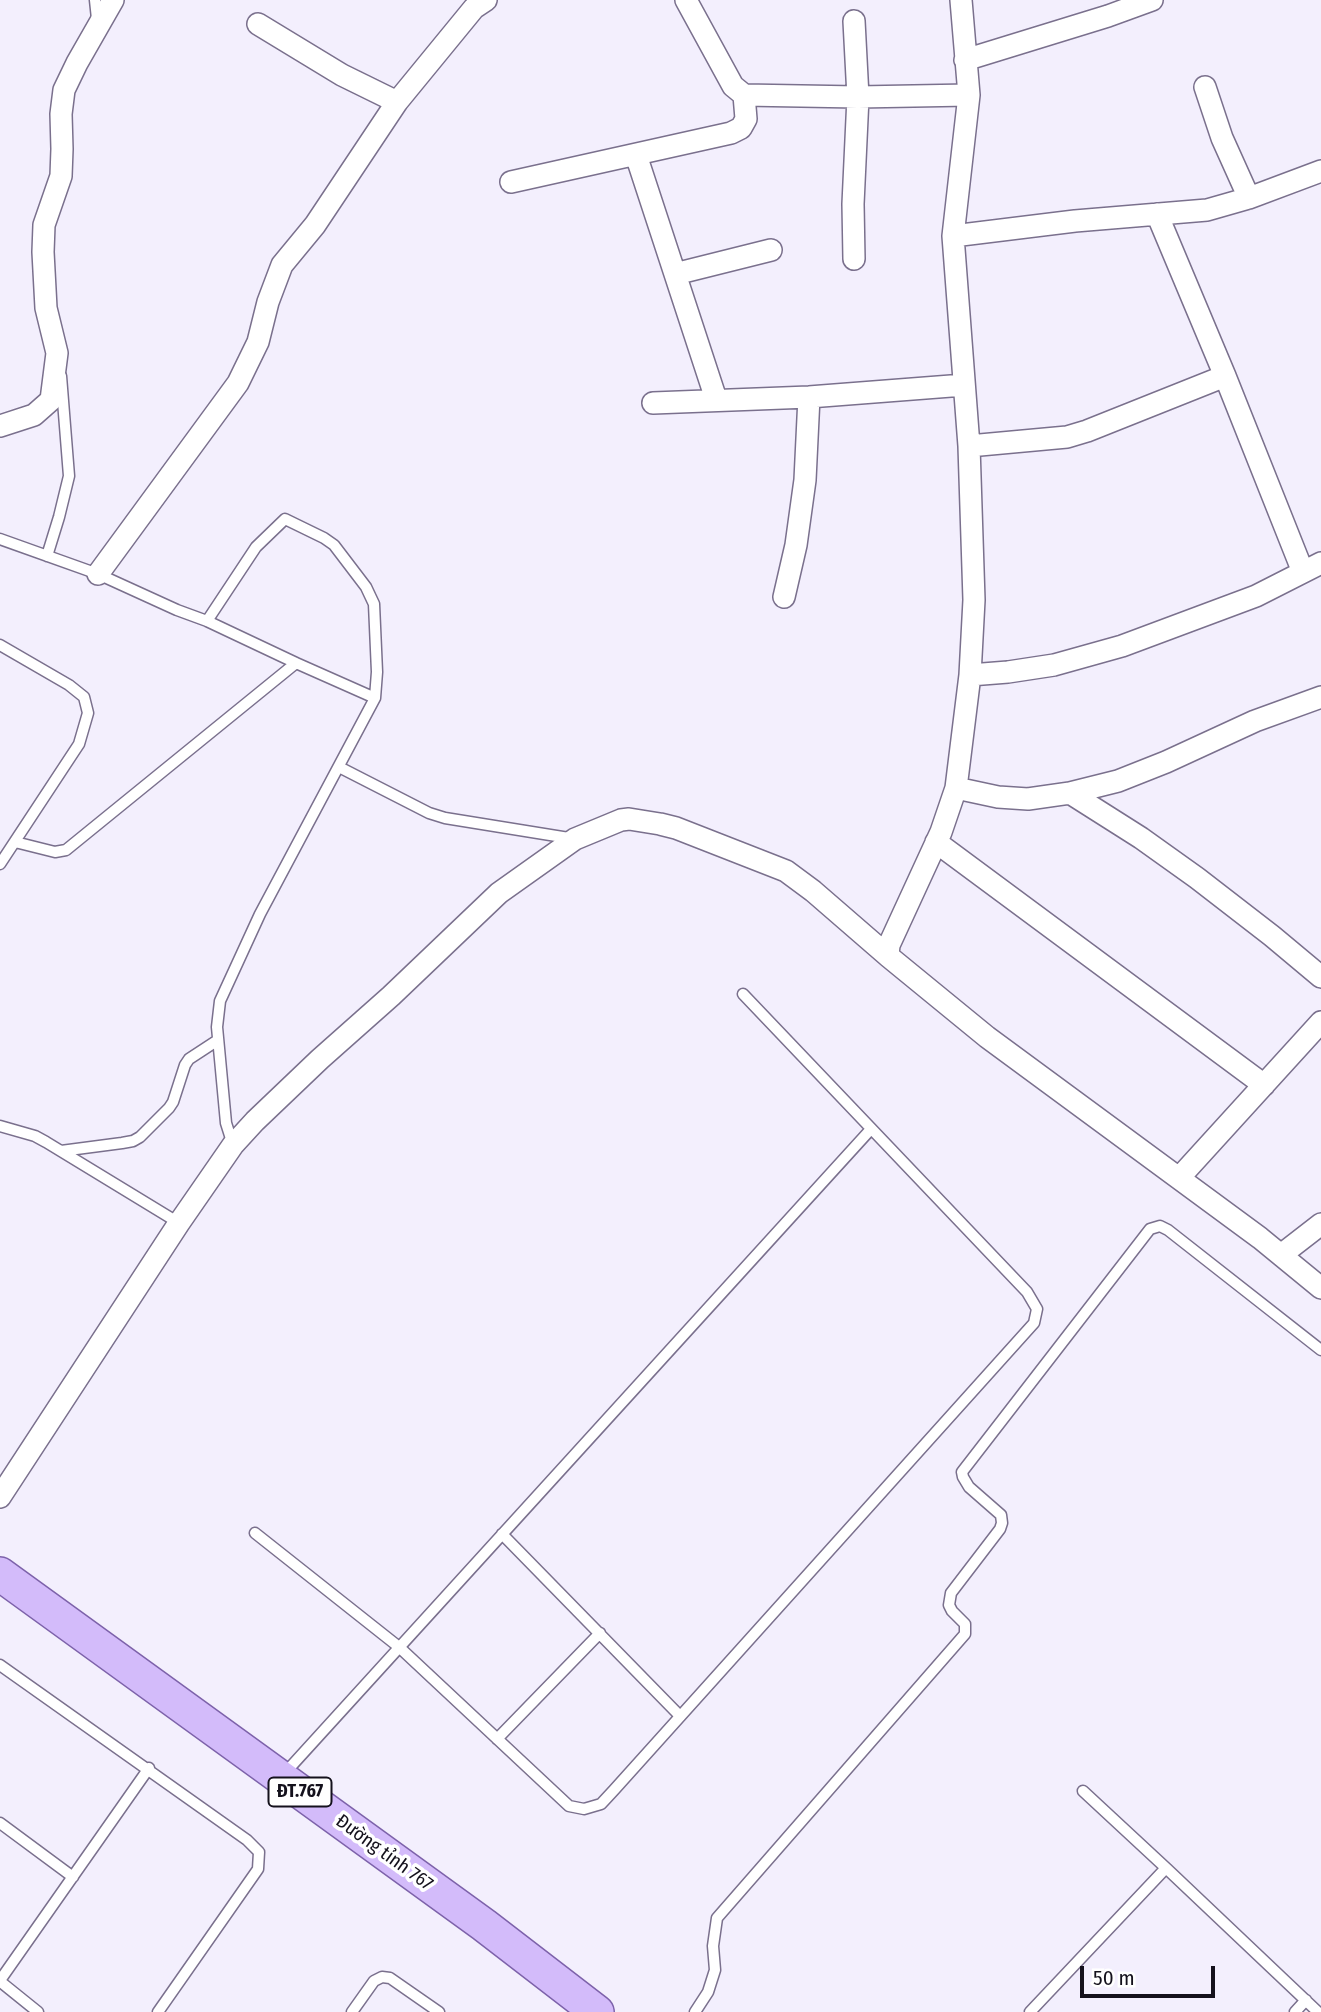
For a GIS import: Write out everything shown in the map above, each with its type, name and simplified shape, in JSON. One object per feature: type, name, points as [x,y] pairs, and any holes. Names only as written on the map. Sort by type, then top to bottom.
[{"type":"main road","name":"Đường tỉnh 767","points":[[0,1574],[484,1925],[597,2012]]},
{"type":"street","points":[[0,426],[34,415],[51,400],[57,353],[46,308],[44,225],[61,176],[61,114],[64,90],[114,0]]},
{"type":"street","points":[[98,574],[238,383],[258,342],[268,302],[282,265],[315,225],[397,102],[474,8],[486,0]]},
{"type":"street","points":[[686,0],[733,86],[744,95],[969,95]]},
{"type":"street","points":[[888,956],[889,945],[941,832],[956,788],[970,675],[974,600],[969,446],[953,236],[969,95],[961,0]]},
{"type":"street","points":[[965,60],[1152,0]]},
{"type":"street","points":[[854,21],[858,97],[853,204],[854,258]]},
{"type":"street","points":[[258,24],[342,75],[397,102]]},
{"type":"street","points":[[1205,87],[1222,138],[1249,198]]},
{"type":"street","points":[[511,182],[731,133],[741,128],[746,118],[744,95]]},
{"type":"street","points":[[636,155],[716,399]]},
{"type":"street","points":[[953,236],[1075,221],[1207,210],[1249,198],[1321,171]]},
{"type":"street","points":[[970,675],[1054,666],[1122,646],[1256,596],[1312,567],[1225,376],[1157,214]]},
{"type":"street","points":[[676,274],[771,250]]},
{"type":"street","points":[[969,446],[1067,437],[1225,376]]},
{"type":"street","points":[[653,403],[809,397],[964,385]]},
{"type":"street","points":[[784,597],[796,545],[805,480],[809,397]]},
{"type":"street","points":[[956,788],[998,797],[1028,799],[1070,793],[1118,781],[1255,721],[1321,697]]},
{"type":"street","points":[[1070,793],[1186,870],[1321,977]]},
{"type":"street","points":[[0,1497],[179,1223],[233,1145],[255,1121],[499,893],[575,839],[621,820],[629,819],[676,828],[786,871],[987,1037],[1179,1178],[1321,1288]]},
{"type":"street","points":[[936,842],[1264,1085]]},
{"type":"street","points":[[1179,1178],[1321,1022]]},
{"type":"street","points":[[1281,1255],[1321,1224]]},
{"type":"lane","points":[[95,0],[97,29]]},
{"type":"lane","points":[[47,555],[69,476],[57,353]]},
{"type":"lane","points":[[207,621],[256,547],[285,519],[334,545],[371,594],[374,604],[377,672],[375,698],[260,914],[225,988],[218,1014],[226,1123],[233,1145]]},
{"type":"lane","points":[[0,539],[98,574],[375,698]]},
{"type":"lane","points":[[0,645],[69,685],[84,697],[88,713],[79,744],[2,858]]},
{"type":"lane","points":[[15,842],[55,852],[66,850],[296,663]]},
{"type":"lane","points":[[339,767],[437,816],[575,839]]},
{"type":"lane","points":[[255,1533],[399,1647],[569,1806],[584,1809],[601,1804],[1034,1323],[1037,1309],[1027,1292],[743,994]]},
{"type":"lane","points":[[61,1151],[122,1143],[140,1137],[169,1108],[189,1059],[218,1040]]},
{"type":"lane","points":[[0,1126],[35,1136],[179,1223]]},
{"type":"lane","points":[[280,1778],[871,1129]]},
{"type":"lane","points":[[695,2012],[708,1992],[715,1970],[713,1946],[717,1918],[965,1634],[965,1624],[951,1611],[951,1593],[1002,1523],[1001,1515],[969,1487],[962,1477],[962,1472],[1150,1229],[1160,1226],[1168,1230],[1321,1350]]},
{"type":"lane","points":[[502,1534],[680,1716]]},
{"type":"lane","points":[[497,1739],[600,1633]]},
{"type":"lane","points":[[0,1665],[149,1768],[247,1839],[259,1852],[258,1869],[158,2012]]},
{"type":"lane","points":[[38,2012],[1,1982],[149,1768]]},
{"type":"lane","points":[[1083,1791],[1318,2012]]},
{"type":"lane","points":[[0,1823],[73,1877]]},
{"type":"lane","points":[[1030,2012],[1166,1868]]},
{"type":"lane","points":[[352,2012],[374,1981],[382,1977],[390,1978],[439,2012]]},
{"type":"lane","points":[[1295,2012],[1306,2000]]}]
